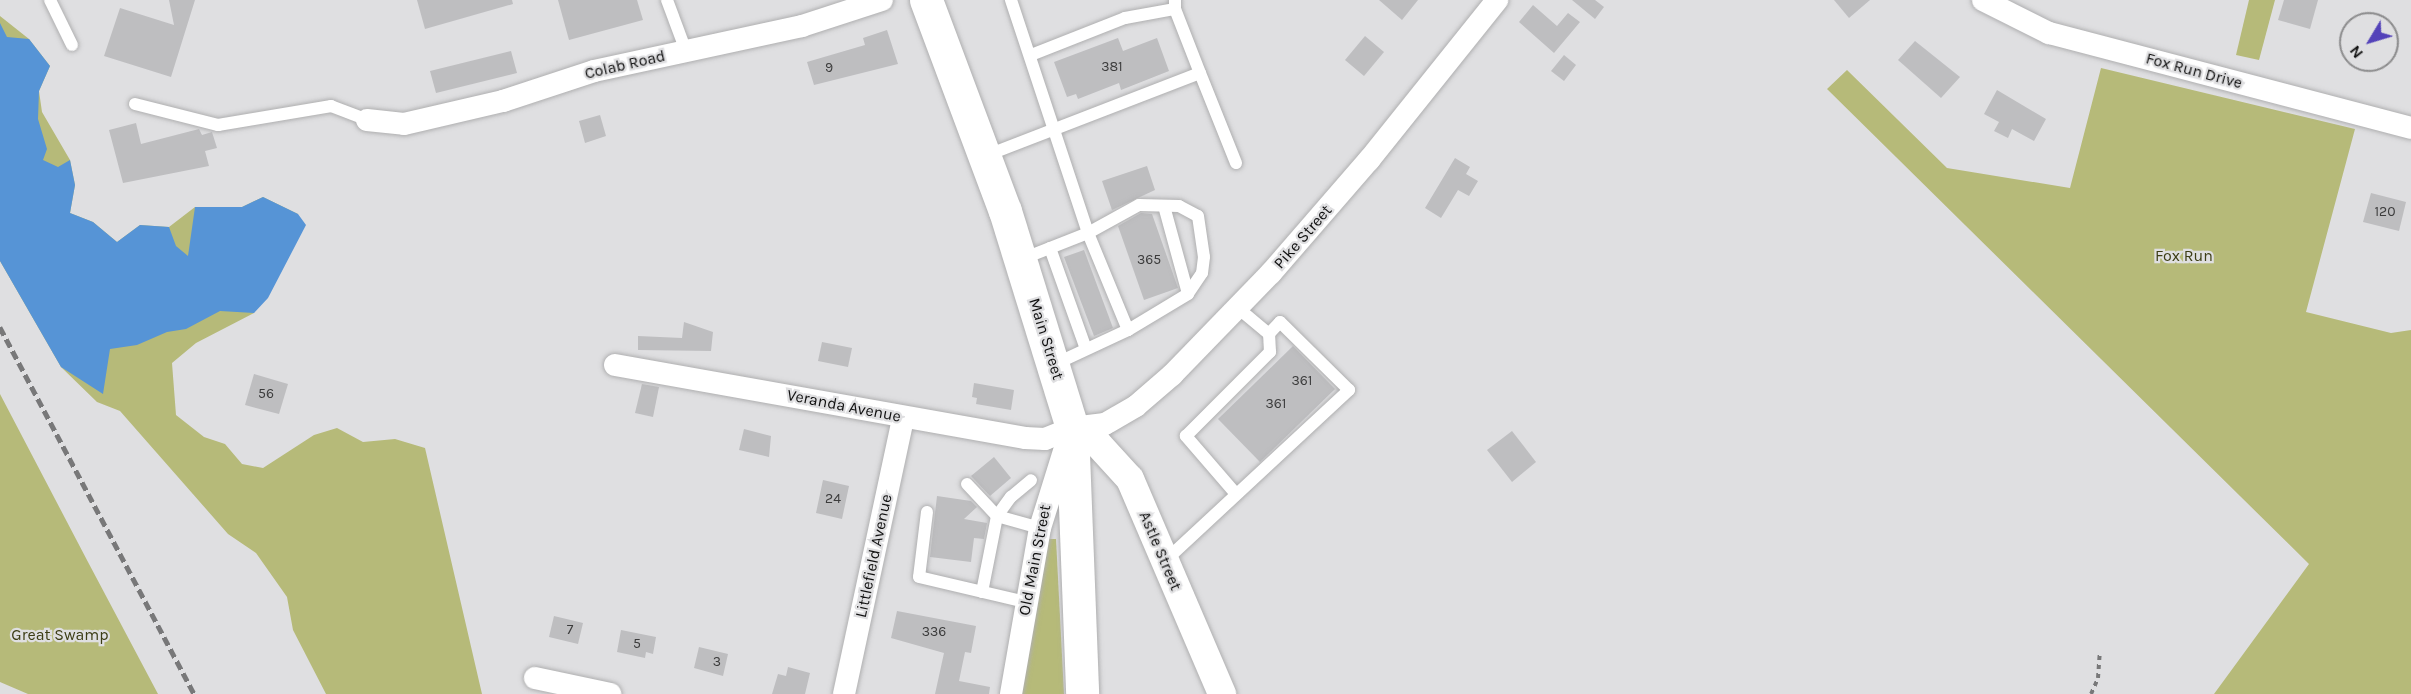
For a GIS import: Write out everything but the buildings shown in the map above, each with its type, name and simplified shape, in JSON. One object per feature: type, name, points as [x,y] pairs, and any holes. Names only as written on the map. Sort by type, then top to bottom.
[{"type":"main road","name":"Main Street","points":[[926,0],[984,156],[1035,254],[1054,363],[1072,428],[1082,694]]},
{"type":"street","name":"Colab Road","points":[[367,120],[404,124],[503,100],[594,71],[802,26],[882,0]]},
{"type":"street","name":"Pike Street","points":[[1072,428],[1105,424],[1136,406],[1238,308],[1369,160],[1497,0]]},
{"type":"street","name":"Fox Run Drive","points":[[1983,0],[2049,33],[2411,128]]},
{"type":"street","name":"Veranda Avenue","points":[[615,364],[903,418],[1025,438],[1045,439],[1072,428]]},
{"type":"street","name":"Littlefield Avenue","points":[[844,694],[903,418]]},
{"type":"street","name":"Old Main Street","points":[[1011,694],[1040,528],[1072,428]]},
{"type":"street","name":"Astle Street","points":[[1072,428],[1098,444],[1130,479],[1222,694]]},
{"type":"street","points":[[535,678],[609,694]]},
{"type":"lane","points":[[50,0],[72,45]]},
{"type":"lane","points":[[667,0],[686,51]]},
{"type":"lane","points":[[1011,0],[1056,129],[1088,233],[1128,330]]},
{"type":"lane","points":[[1030,55],[1125,18],[1175,4],[1236,164]]},
{"type":"lane","points":[[984,156],[1200,73]]},
{"type":"lane","points":[[135,104],[218,125],[331,106],[367,120]]},
{"type":"lane","points":[[1054,363],[1086,350],[1128,330],[1188,294],[1202,273],[1204,257],[1198,216],[1179,206],[1139,205],[1088,233],[1035,254],[1086,350]]},
{"type":"lane","points":[[1164,206],[1188,294]]},
{"type":"lane","points":[[1238,308],[1269,334]]},
{"type":"lane","points":[[1165,561],[1349,390],[1280,322],[1269,334],[1270,352],[1186,436],[1236,494]]},
{"type":"lane","points":[[982,592],[998,516],[1011,497],[1031,480]]},
{"type":"lane","points":[[967,484],[998,516],[1040,528]]},
{"type":"lane","points":[[927,512],[919,577],[1026,602]]},
{"type":"path","points":[[2091,694],[2098,678],[2100,651]]},
{"type":"green space","points":[[2249,0],[2275,0],[2259,60],[2236,55]]},
{"type":"green space","points":[[0,16],[29,39],[50,66],[39,91],[42,112],[70,160],[75,185],[70,213],[93,222],[117,242],[140,225],[169,227],[195,207],[242,207],[263,197],[298,214],[254,313],[196,343],[172,363],[176,415],[204,437],[225,444],[242,464],[263,468],[314,435],[337,428],[363,442],[395,439],[425,448],[482,694],[326,694],[293,630],[287,597],[256,553],[228,534],[120,411],[97,402],[61,367],[0,261]]},
{"type":"green space","name":"Fox Run","points":[[2101,68],[2355,129],[2306,312],[2391,333],[2411,330],[2411,694],[2214,694],[2309,564],[1827,89],[1847,70],[1947,168],[2070,188]]},
{"type":"green space","name":"Great Swamp","points":[[0,394],[158,694],[28,694],[0,682]]},
{"type":"green space","points":[[1047,539],[1056,539],[1064,694],[1020,694]]},
{"type":"water","points":[[0,23],[7,37],[29,39],[50,66],[39,91],[38,119],[47,149],[43,160],[58,167],[70,160],[75,185],[70,213],[93,222],[117,242],[140,225],[169,227],[176,246],[188,256],[195,207],[242,207],[263,197],[298,214],[306,225],[268,298],[254,313],[220,311],[186,329],[167,332],[137,345],[110,349],[103,394],[61,367],[0,261]]},
{"type":"railway","points":[[0,327],[194,694]]}]
